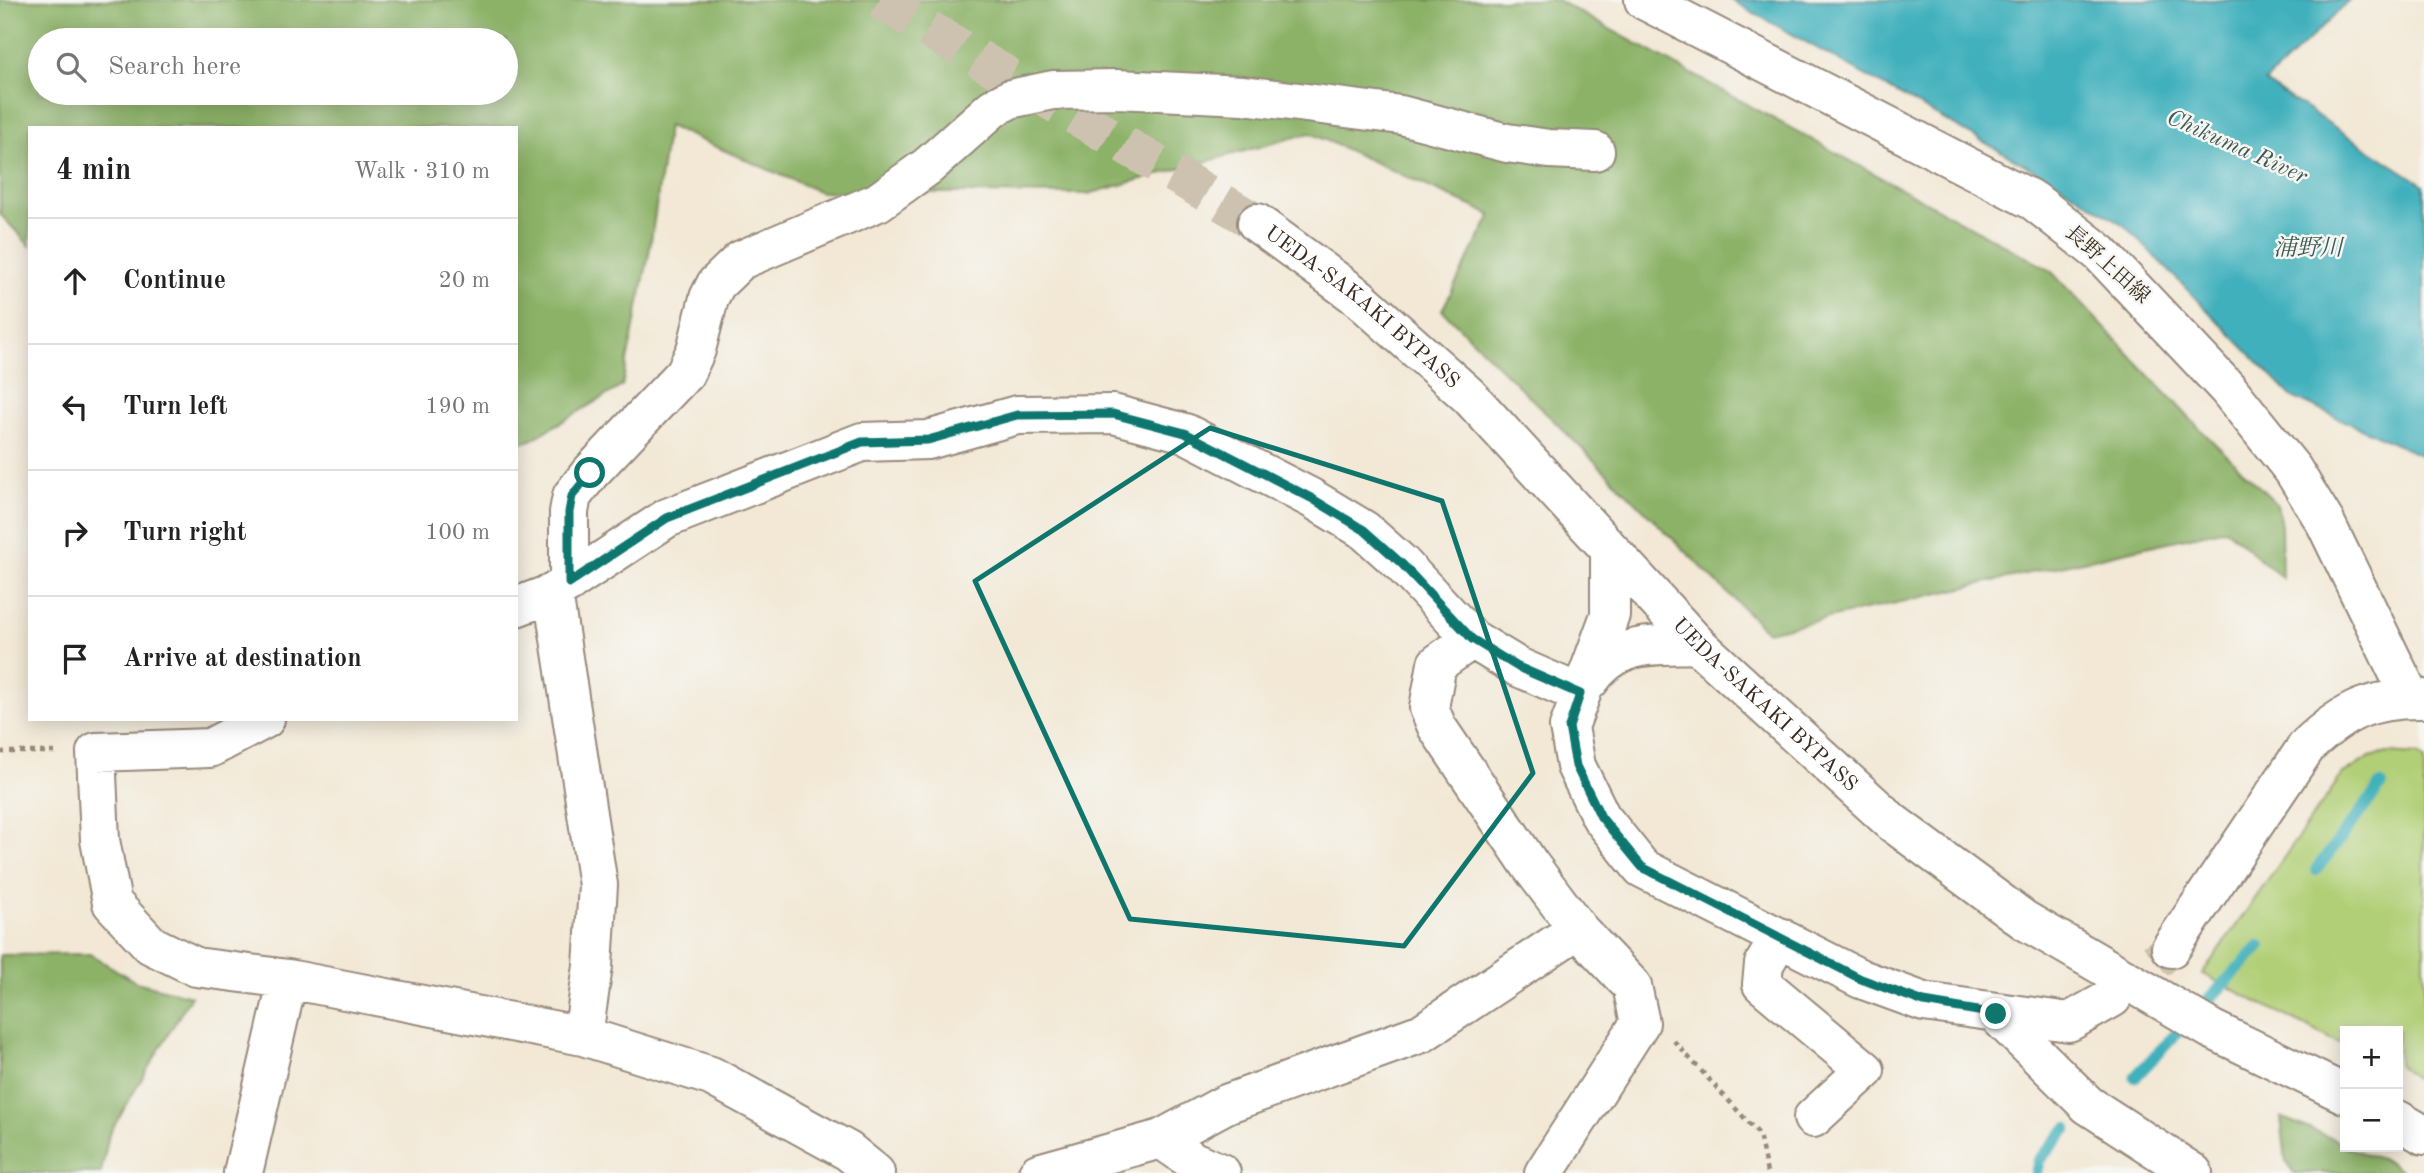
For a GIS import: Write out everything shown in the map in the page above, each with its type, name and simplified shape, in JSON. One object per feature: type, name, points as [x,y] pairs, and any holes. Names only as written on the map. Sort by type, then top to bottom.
[{"type":"main road","name":"長野上田線","points":[[1644,0],[2034,201],[2100,253],[2220,379],[2293,470],[2325,522],[2418,699]]},
{"type":"main road","points":[[583,1036],[593,967],[598,885],[561,588],[572,496],[685,373],[696,350],[709,298],[716,284],[741,260],[878,202],[928,166],[993,108],[1010,99],[1053,90],[1117,89],[1243,95],[1402,115],[1517,144],[1595,150]]},
{"type":"main road","name":"UEDA-SAKAKI BYPASS","points":[[1257,223],[1358,297],[1469,396],[1697,645],[1892,823],[2024,920],[2211,1029],[2340,1092]]},
{"type":"main road","points":[[518,606],[561,588],[667,518],[862,442],[928,440],[1017,415],[1113,414],[1185,433],[1311,498],[1364,530],[1402,564],[1472,639],[1518,667],[1580,694]]},
{"type":"main road","points":[[1610,551],[1610,615],[1569,727],[1576,766],[1601,817],[1642,867],[1861,979],[1924,1002],[2068,1022],[2112,998]]},
{"type":"main road","points":[[1472,639],[1437,664],[1429,708],[1437,727],[1522,853],[1578,929],[1632,986],[1640,1023],[1544,1173]]},
{"type":"main road","points":[[1580,694],[1602,662],[1620,650],[1648,646],[1697,645]]},
{"type":"main road","points":[[2171,948],[2307,746],[2332,723],[2353,710],[2382,700],[2418,699]]},
{"type":"main road","points":[[261,721],[210,748],[96,752],[100,840],[112,903],[151,945],[196,967],[288,979],[583,1036],[711,1076],[848,1151],[874,1173]]},
{"type":"main road","points":[[1038,1173],[1161,1139],[1226,1104],[1422,1033],[1578,929]]},
{"type":"main road","points":[[1780,937],[1764,964],[1762,984],[1865,1070],[1813,1118]]},
{"type":"main road","points":[[243,1173],[288,979]]},
{"type":"main road","points":[[1996,1014],[2088,1105],[2193,1173]]},
{"type":"main road","points":[[2403,1123],[2424,1135]]},
{"type":"main road","points":[[1161,1139],[1193,1161],[1222,1173]]},
{"type":"path","points":[[0,752],[96,752]]},
{"type":"path","points":[[1636,999],[1759,1135],[1767,1173]]},
{"type":"highlighted area","points":[[1210,428],[1442,501],[1533,773],[1404,946],[1130,919],[975,581]]},
{"type":"green space","points":[[0,0],[1557,0],[2050,270],[2200,429],[2277,504],[2281,525],[2282,578],[2226,529],[1767,632],[1442,310],[1491,215],[1310,133],[1088,194],[820,192],[668,126],[649,254],[622,386],[529,441],[518,443],[518,126],[28,126],[28,244],[0,214]]},
{"type":"green space","points":[[2388,753],[2417,755],[2424,759],[2424,1087],[2403,1068],[2403,1026],[2340,1026],[2340,1043],[2202,974],[2342,775],[2370,757]]},
{"type":"green space","points":[[90,954],[136,982],[191,996],[109,1134],[101,1173],[0,1173],[0,955]]},
{"type":"green space","points":[[2281,1117],[2340,1142],[2340,1152],[2360,1152],[2389,1162],[2406,1173],[2294,1173],[2286,1162]]},
{"type":"water","points":[[1731,0],[2350,0],[2265,82],[2424,185],[2424,457],[2292,397],[2125,226],[2057,183]]},
{"type":"waterway","points":[[2316,870],[2381,785]]},
{"type":"waterway","points":[[2135,1077],[2260,946]]},
{"type":"waterway","points":[[2036,1173],[2039,1160],[2067,1128]]},
{"type":"tunnel","points":[[879,0],[1257,223]]},
{"type":"tunnel","points":[[2112,998],[2171,948]]},
{"type":"route","points":[[590,473],[572,496],[568,540],[569,583],[667,518],[862,442],[928,440],[1017,415],[1065,413],[1113,414],[1185,433],[1241,459],[1364,530],[1402,564],[1472,639],[1518,667],[1580,694],[1569,727],[1576,766],[1601,817],[1642,867],[1861,979],[1924,1002],[1996,1014]]},
{"type":"water label","name":"Chikuma River","points":[[2237,147]]},
{"type":"water label","name":"浦野川","points":[[2308,248]]}]
